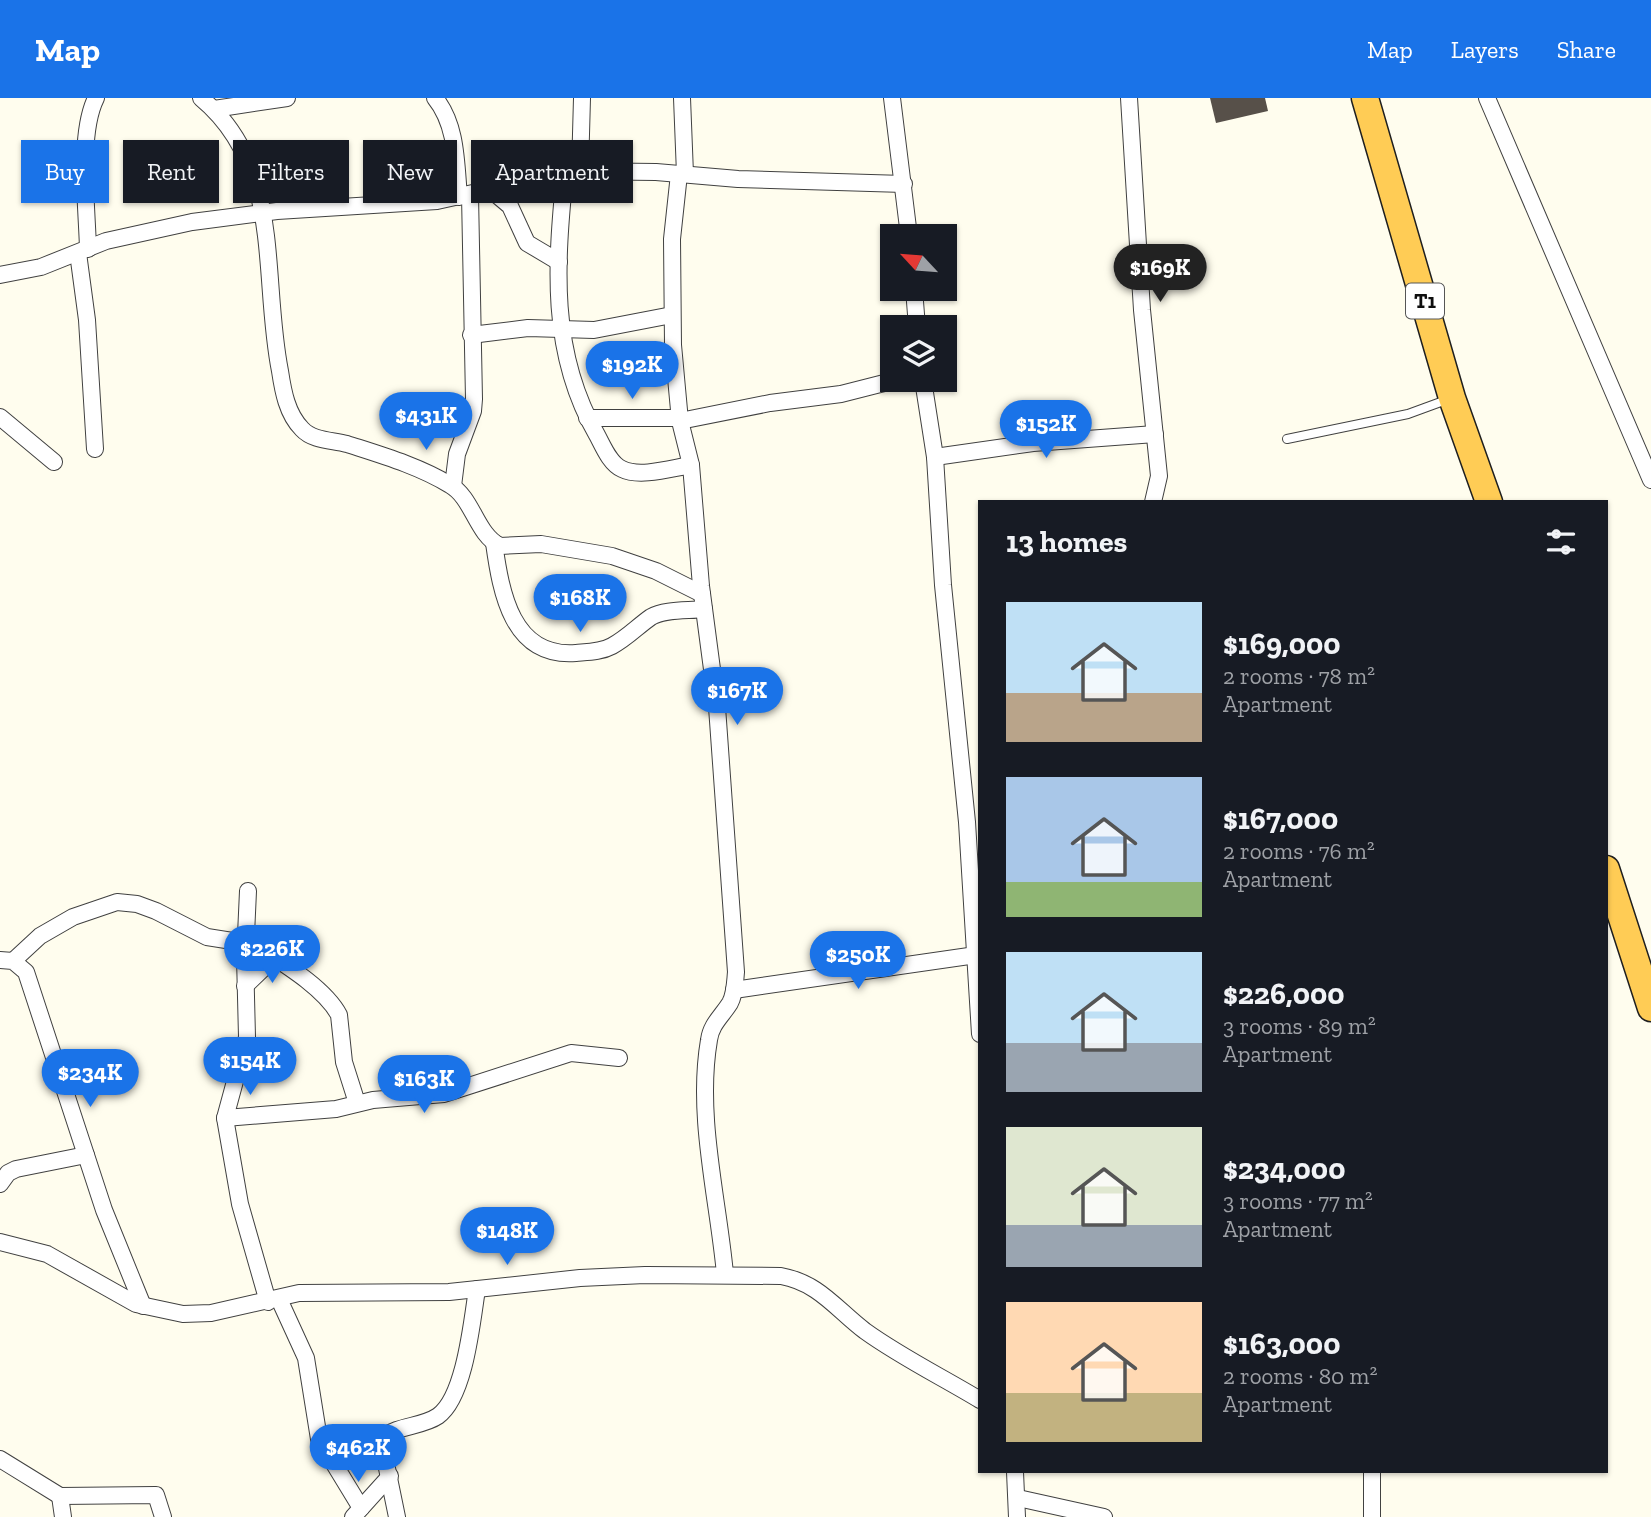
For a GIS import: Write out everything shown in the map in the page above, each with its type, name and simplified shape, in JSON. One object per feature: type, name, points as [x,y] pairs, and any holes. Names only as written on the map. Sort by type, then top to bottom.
[{"type":"highway","name":"T1","points":[[1365,98],[1388,169],[1452,398],[1488,500]]},
{"type":"highway","points":[[1608,875],[1651,1008]]},
{"type":"street","points":[[95,449],[83,251],[88,121],[96,98]]},
{"type":"street","points":[[201,98],[214,109],[241,142],[264,212],[278,360],[286,399],[303,431],[313,437],[345,444],[413,467],[453,486],[494,543],[499,583],[524,634],[545,651],[557,654],[596,652],[612,646],[654,616],[703,601]]},
{"type":"street","points":[[214,109],[287,98]]},
{"type":"street","points":[[435,98],[445,114],[453,136],[464,196],[471,335],[473,411],[457,454],[453,486]]},
{"type":"street","points":[[576,140],[582,98]]},
{"type":"street","points":[[682,98],[682,174],[672,239],[672,315],[680,419],[691,465],[703,601],[717,707],[736,972],[731,1002],[718,1018],[709,1038],[706,1076],[706,1110],[725,1274]]},
{"type":"street","points":[[892,98],[908,224]]},
{"type":"street","points":[[1129,98],[1142,310],[1159,476],[1153,500]]},
{"type":"street","points":[[1487,98],[1651,480]]},
{"type":"street","points":[[633,173],[904,184]]},
{"type":"street","points":[[0,275],[41,267],[106,241],[192,222],[264,212],[437,201],[471,194]]},
{"type":"street","points":[[506,203],[527,243],[559,262]]},
{"type":"street","points":[[567,203],[559,262],[559,329],[573,385],[587,418],[612,462],[620,469],[633,472],[691,465]]},
{"type":"street","points":[[471,335],[528,328],[594,330],[672,315]]},
{"type":"street","points":[[587,418],[680,419],[841,394],[880,384]]},
{"type":"street","points":[[925,392],[935,457],[943,585],[967,822],[978,994]]},
{"type":"street","points":[[0,417],[54,462]]},
{"type":"street","points":[[935,457],[1033,443],[1155,434]]},
{"type":"street","points":[[494,543],[504,547],[541,544],[612,556],[656,571],[703,601]]},
{"type":"street","points":[[248,891],[245,986],[247,1037],[225,1118],[240,1204],[274,1300],[306,1358],[319,1439],[357,1513],[390,1476]]},
{"type":"street","points":[[143,1306],[104,1210],[26,972],[6,960],[63,922],[117,902],[137,904],[156,911],[207,937],[246,941],[318,990],[335,1008],[339,1015],[344,1062],[357,1103]]},
{"type":"street","points":[[734,990],[976,955]]},
{"type":"street","points":[[245,986],[273,959]]},
{"type":"street","points":[[225,1118],[336,1109],[357,1103],[444,1094],[571,1053],[619,1058]]},
{"type":"street","points":[[0,1184],[16,1169],[86,1155]]},
{"type":"street","points":[[0,1242],[47,1254],[102,1288],[143,1306],[183,1314],[211,1313],[299,1293],[477,1289],[580,1278],[725,1274],[781,1276],[808,1284],[824,1293],[865,1331],[978,1399]]},
{"type":"street","points":[[397,1517],[382,1444],[383,1437],[436,1417],[449,1407],[464,1358],[477,1289]]},
{"type":"street","points":[[0,1459],[60,1496],[156,1495],[163,1517]]},
{"type":"street","points":[[1015,1473],[1017,1517]]},
{"type":"street","points":[[1372,1473],[1372,1517]]},
{"type":"street","points":[[60,1496],[63,1517]]},
{"type":"street","points":[[1017,1498],[1104,1517]]},
{"type":"lane","points":[[1287,439],[1408,414],[1452,398]]},
{"type":"building","points":[[1210,98],[1265,98],[1268,111],[1216,123]]}]
